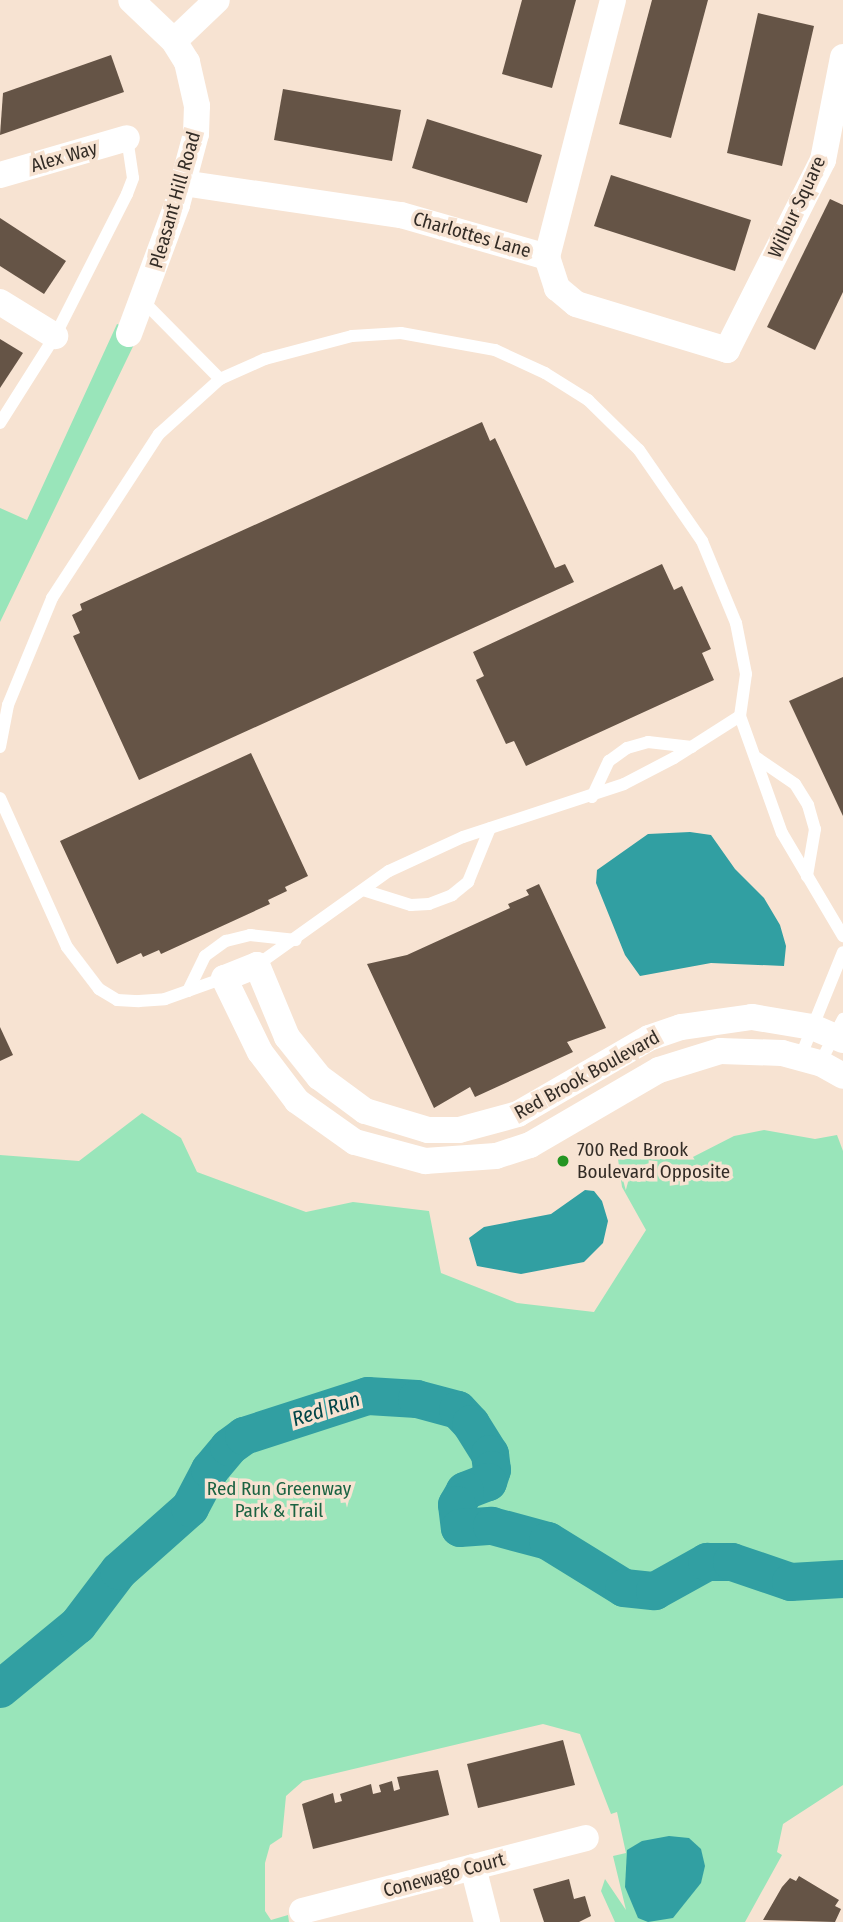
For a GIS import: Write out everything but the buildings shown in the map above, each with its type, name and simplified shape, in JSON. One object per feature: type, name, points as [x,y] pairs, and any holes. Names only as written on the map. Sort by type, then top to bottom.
[{"type":"street","name":"Pleasant Hill Road","points":[[129,334],[183,183],[196,134],[197,106],[187,62],[174,41],[158,21],[131,0]]},
{"type":"street","points":[[174,41],[217,0]]},
{"type":"street","points":[[547,257],[613,0]]},
{"type":"street","name":"Wilbur Square","points":[[727,350],[823,160],[843,57]]},
{"type":"street","name":"Alex Way","points":[[0,175],[127,138]]},
{"type":"street","name":"Charlottes Lane","points":[[183,183],[401,215],[547,257],[557,288],[576,304],[727,350]]},
{"type":"street","points":[[0,302],[55,336]]},
{"type":"street","points":[[224,978],[257,965]]},
{"type":"street","name":"Red Brook Boulevard","points":[[257,965],[287,1037],[320,1077],[365,1111],[428,1130],[459,1130],[518,1114],[649,1038],[681,1027],[752,1017],[833,1030]]},
{"type":"street","name":"Red Brook Boulevard","points":[[224,978],[260,1052],[297,1101],[355,1142],[425,1161],[496,1156],[530,1145],[685,1059],[749,1049],[821,1065]]},
{"type":"street","name":"Conewago Court","points":[[302,1911],[586,1838]]},
{"type":"street","points":[[473,1867],[487,1922]]},
{"type":"lane","points":[[0,423],[55,336],[134,178],[127,138]]},
{"type":"lane","points":[[142,301],[220,379]]},
{"type":"lane","points":[[0,747],[8,705],[52,598],[159,434],[220,379],[309,345],[401,333],[495,350],[545,373],[588,400],[646,459],[675,498],[717,574],[736,623],[746,674],[740,716],[782,833],[843,936]]},
{"type":"lane","points":[[257,965],[296,940],[363,890],[421,854],[490,828],[592,797],[692,747],[740,716]]},
{"type":"lane","points":[[592,797],[609,761],[627,748],[648,742],[692,747]]},
{"type":"lane","points":[[757,758],[795,783],[808,805],[815,829],[807,876]]},
{"type":"lane","points":[[0,798],[82,972],[117,1000],[165,999],[224,978]]},
{"type":"lane","points":[[363,890],[411,905],[429,904],[453,895],[468,882],[490,828]]},
{"type":"lane","points":[[188,990],[205,956],[226,941],[250,935],[296,940]]},
{"type":"lane","points":[[821,1065],[833,1030],[843,952]]},
{"type":"lane","points":[[821,1065],[833,1030]]},
{"type":"green space","points":[[117,324],[140,332],[0,622],[0,508],[27,520]]},
{"type":"green space","name":"Red Run Greenway Park & Trail","points":[[142,1113],[181,1138],[197,1172],[306,1212],[353,1202],[429,1211],[441,1273],[517,1303],[594,1312],[646,1230],[622,1187],[618,1159],[689,1159],[734,1136],[764,1130],[815,1139],[837,1135],[843,1151],[843,1785],[783,1824],[777,1852],[782,1855],[745,1922],[615,1922],[601,1891],[605,1879],[626,1910],[613,1856],[626,1853],[617,1812],[611,1814],[580,1734],[543,1724],[303,1781],[286,1796],[282,1837],[270,1845],[265,1863],[265,1911],[271,1920],[288,1915],[289,1922],[0,1922],[0,1155],[79,1161]]},
{"type":"water","points":[[690,832],[711,835],[735,869],[764,898],[780,925],[786,946],[784,966],[711,963],[640,976],[625,955],[596,883],[597,870],[648,834]]},
{"type":"water","points":[[585,1190],[594,1191],[602,1201],[608,1221],[603,1243],[584,1262],[521,1274],[477,1266],[469,1238],[484,1227],[551,1214]]},
{"type":"water","points":[[669,1836],[689,1838],[701,1849],[705,1866],[701,1883],[673,1918],[648,1922],[638,1918],[625,1887],[627,1850],[642,1841]]},
{"type":"waterway","name":"Red Run","points":[[0,1689],[78,1625],[119,1571],[190,1508],[210,1470],[229,1447],[244,1436],[368,1396],[417,1399],[458,1410],[471,1424],[490,1454],[492,1470],[488,1482],[465,1491],[457,1505],[460,1528],[492,1526],[548,1541],[624,1588],[655,1591],[707,1562],[732,1562],[791,1582],[843,1579]]},
{"type":"place","name":"700 Red Brook Boulevard Opposite","points":[[563,1161]]}]
